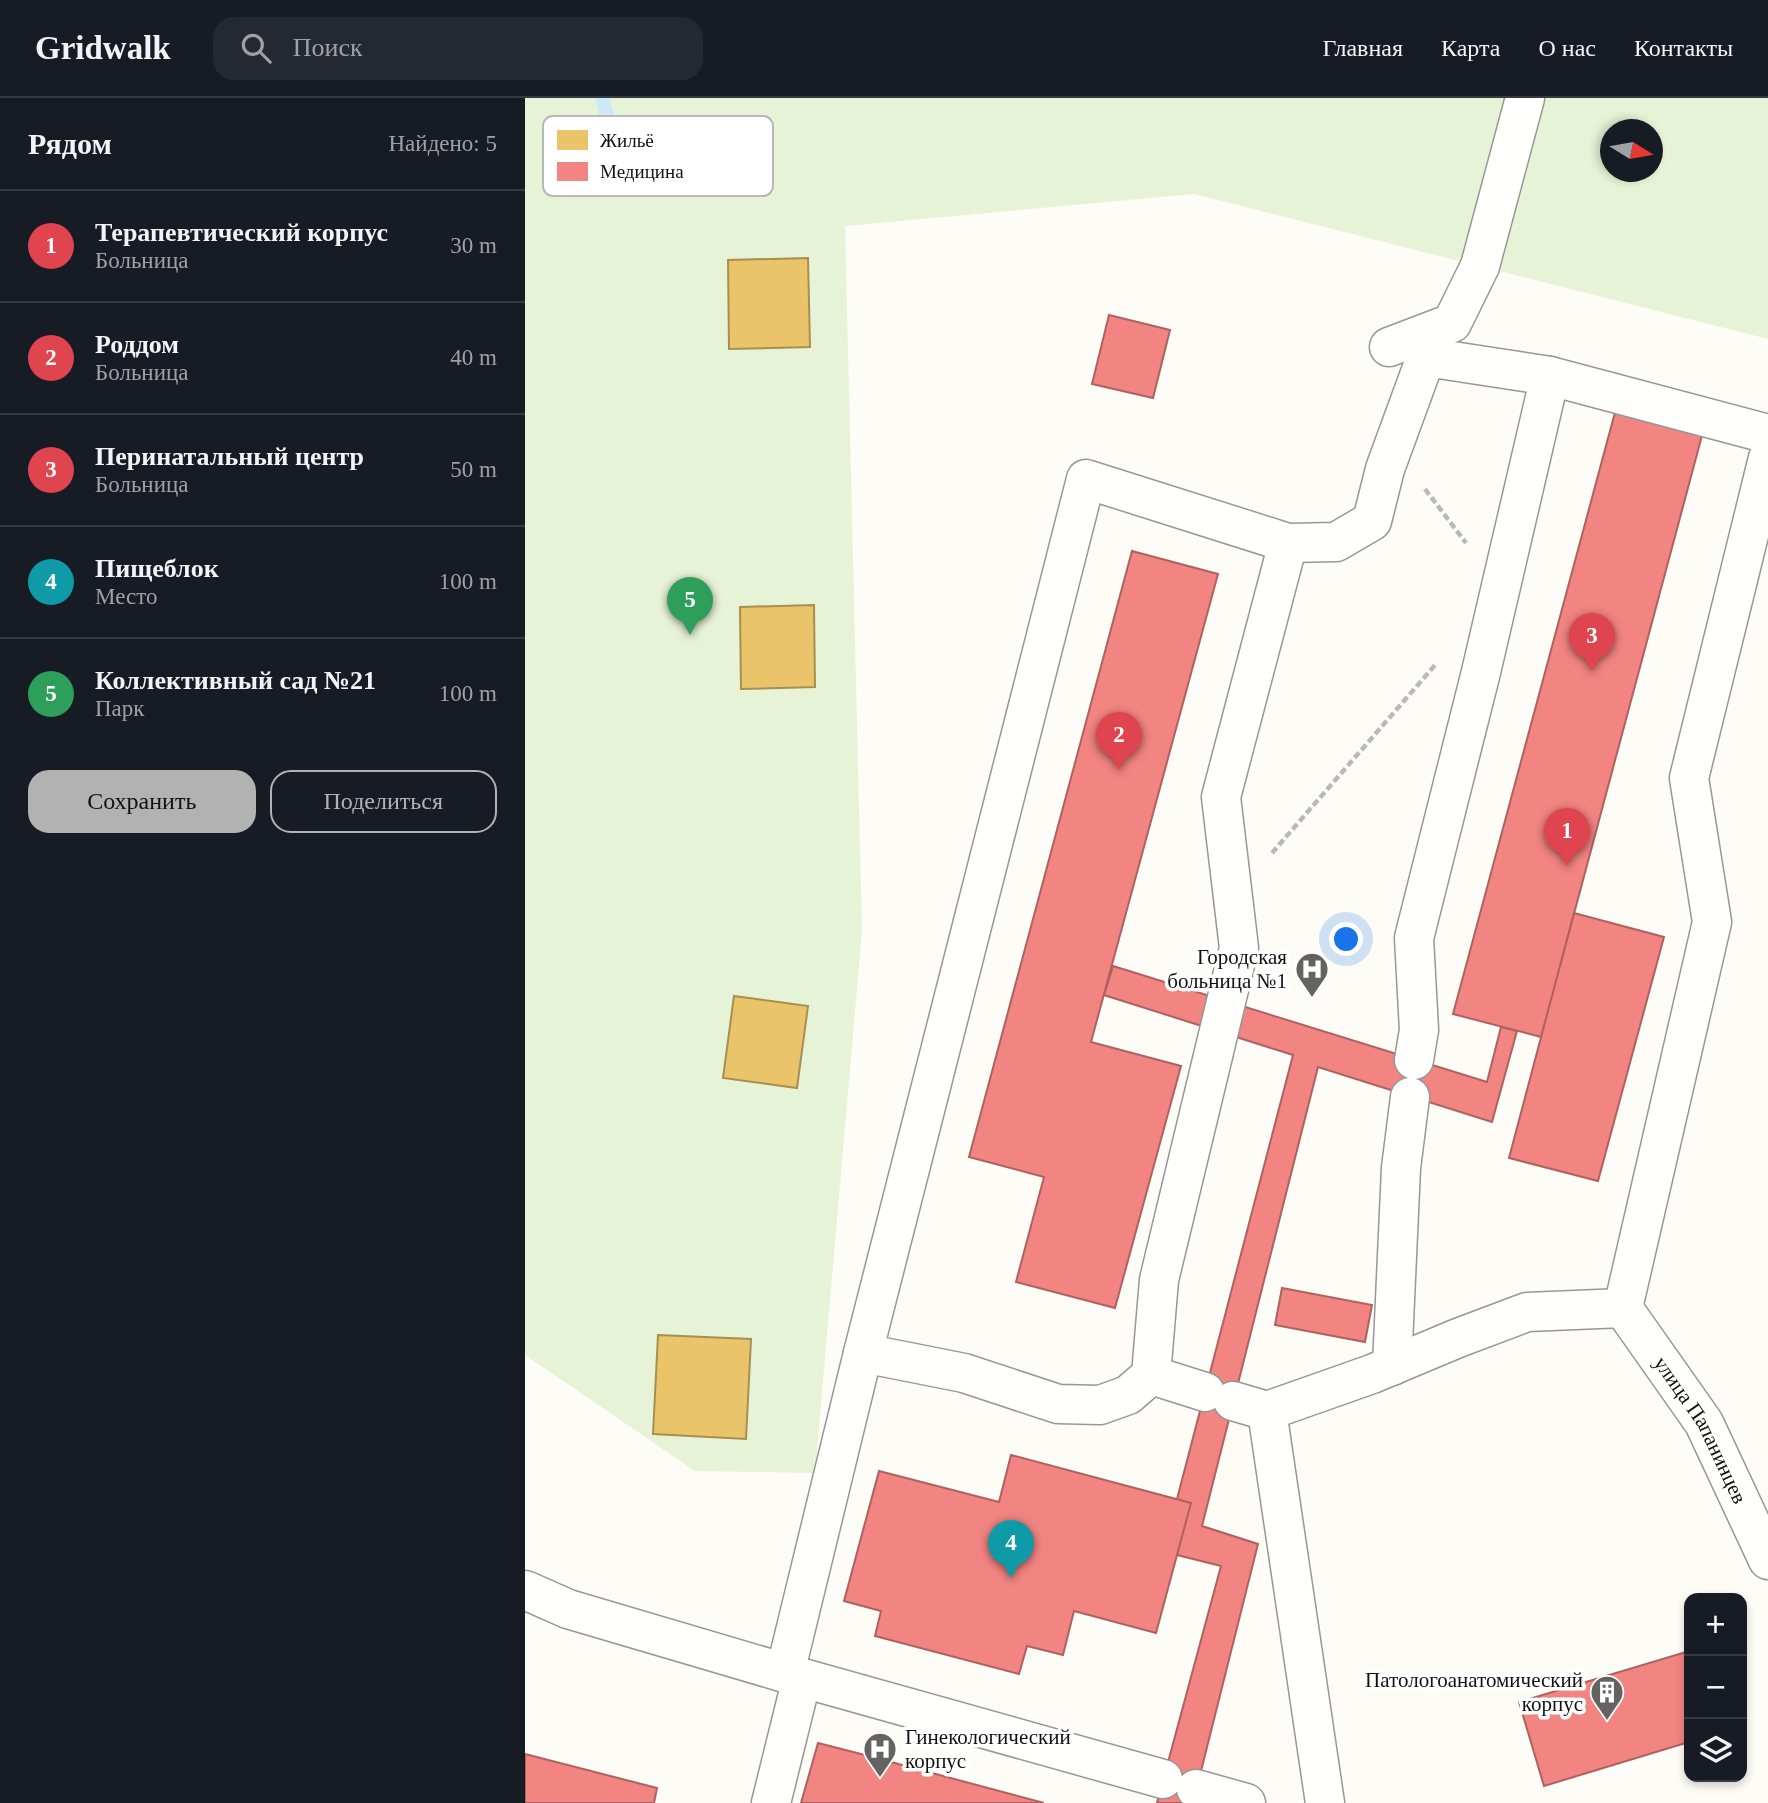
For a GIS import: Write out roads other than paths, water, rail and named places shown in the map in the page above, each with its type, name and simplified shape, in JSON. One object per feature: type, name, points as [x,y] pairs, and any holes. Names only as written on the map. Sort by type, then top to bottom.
[{"type":"street","points":[[1388,347],[1453,323],[1480,266],[1525,98]]},
{"type":"street","points":[[771,1803],[793,1676],[863,1353],[1086,479],[1288,543],[1336,542],[1372,521],[1385,469],[1426,357],[1550,376],[1768,434]]},
{"type":"street","points":[[1414,1060],[1419,1030],[1414,939],[1550,376]]},
{"type":"street","points":[[1151,1375],[1235,1401],[1392,1366],[1527,1312],[1623,1308],[1712,922],[1689,778],[1768,458]]},
{"type":"street","points":[[863,1353],[964,1373],[1058,1404],[1100,1405],[1128,1395],[1151,1375],[1159,1280],[1239,948],[1221,797],[1288,543]]},
{"type":"street","points":[[1392,1366],[1401,1168],[1410,1097]]},
{"type":"street","name":"улица Папанинцев","points":[[1623,1308],[1704,1423],[1768,1560]]},
{"type":"street","points":[[1235,1401],[1325,1803]]},
{"type":"street","points":[[525,1590],[568,1609],[793,1676],[1247,1803]]},
{"type":"waterway","points":[[602,98],[607,116]]},
{"type":"place","name":"Коллективный сад №21","points":[[690,635]]},
{"type":"place","name":"Перинатальный центр","points":[[1592,671]]},
{"type":"place","name":"Роддом","points":[[1119,770]]},
{"type":"place","name":"Терапевтический корпус","points":[[1567,866]]},
{"type":"place","name":"Городская больница №1","points":[[1312,999]]},
{"type":"place","name":"Пищеблок","points":[[1011,1578]]},
{"type":"place","name":"Патологоанатомический корпус","points":[[1607,1722]]},
{"type":"place","name":"Гинекологический корпус","points":[[880,1779]]}]
